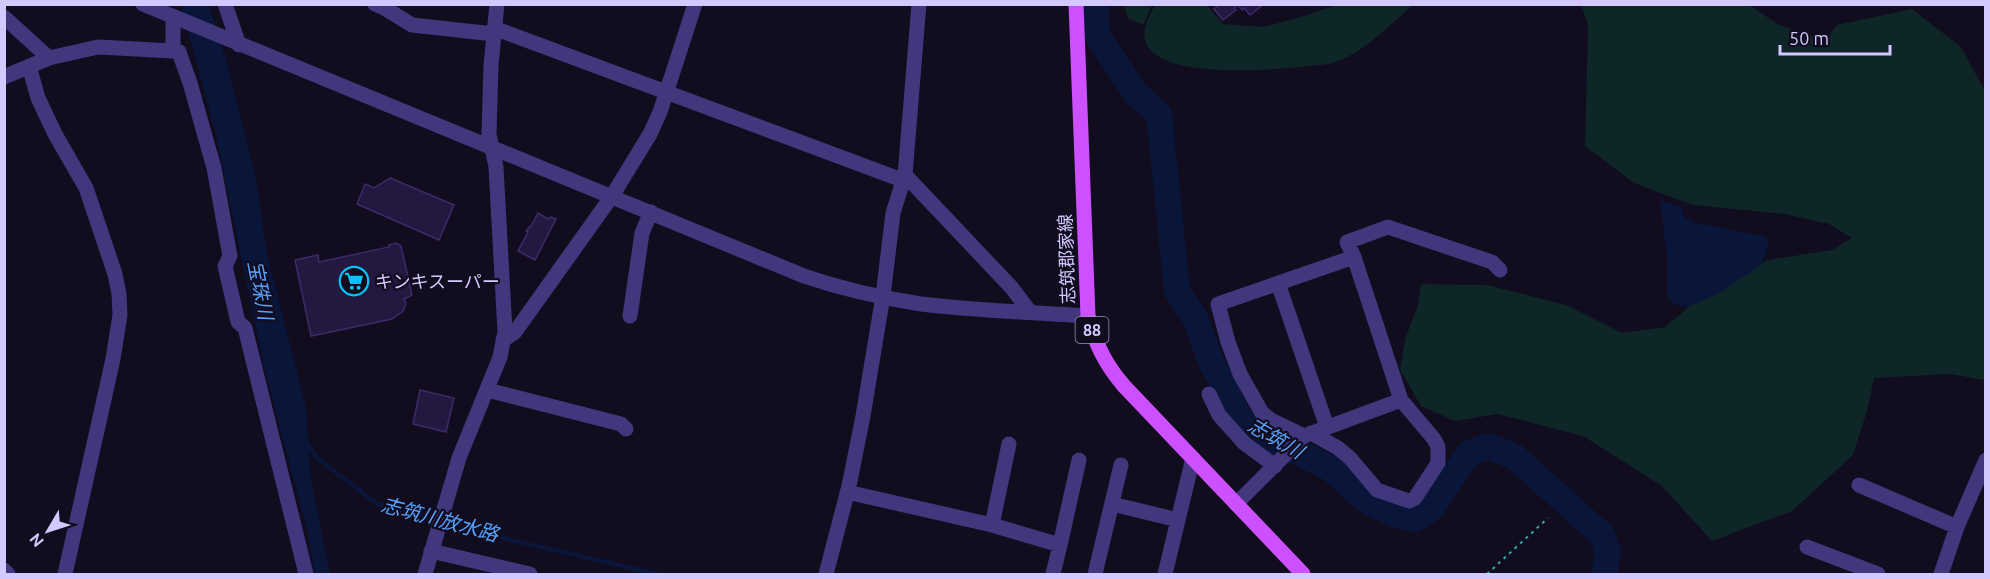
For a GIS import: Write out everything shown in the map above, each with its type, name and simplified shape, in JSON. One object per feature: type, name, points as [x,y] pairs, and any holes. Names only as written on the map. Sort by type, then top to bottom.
[{"type":"main road","name":"志筑郡家線","points":[[1076,4],[1088,316],[1096,345],[1107,366],[1124,386],[1303,574]]},
{"type":"street","points":[[225,4],[239,45]]},
{"type":"street","points":[[375,4],[412,25],[494,31],[904,178],[1012,288],[1030,312]]},
{"type":"street","points":[[425,574],[459,458],[500,357],[505,332],[496,167],[489,134],[489,97],[497,4]]},
{"type":"street","points":[[503,340],[515,332],[612,196],[650,134],[667,92],[695,4]]},
{"type":"street","points":[[826,574],[863,416],[883,296],[893,213],[904,178],[919,4]]},
{"type":"street","points":[[152,6],[173,18],[223,39],[804,276],[832,285],[920,304],[1088,316]]},
{"type":"street","points":[[4,17],[49,58]]},
{"type":"street","points":[[173,18],[173,51]]},
{"type":"street","points":[[4,77],[49,58],[98,47],[179,52],[214,168],[230,255],[225,266],[238,322],[245,328],[306,574]]},
{"type":"street","points":[[29,66],[42,106],[55,134],[86,188],[112,265],[119,294],[120,315],[113,359],[65,574]]},
{"type":"street","points":[[630,316],[642,233],[651,212]]},
{"type":"street","points":[[1354,257],[1218,304],[1228,342],[1240,374],[1262,413],[1304,437],[1338,448],[1350,458],[1377,490],[1410,501],[1415,498],[1438,463],[1438,447],[1434,439],[1401,400],[1354,257],[1347,242],[1388,227],[1492,262],[1500,270]]},
{"type":"street","points":[[1278,283],[1328,427]]},
{"type":"street","points":[[487,390],[621,424],[626,429]]},
{"type":"street","points":[[1209,394],[1219,415],[1244,443],[1279,462]]},
{"type":"street","points":[[1236,504],[1304,437],[1401,400]]},
{"type":"street","points":[[992,525],[1009,444]]},
{"type":"street","points":[[1165,574],[1193,458]]},
{"type":"street","points":[[1053,574],[1079,460]]},
{"type":"street","points":[[1941,574],[1957,527],[1986,460]]},
{"type":"street","points":[[1095,574],[1121,465]]},
{"type":"street","points":[[1859,485],[1957,527]]},
{"type":"street","points":[[847,492],[992,525],[1060,545]]},
{"type":"street","points":[[1112,504],[1178,520]]},
{"type":"street","points":[[1808,547],[1878,574]]},
{"type":"street","points":[[432,548],[530,574]]},
{"type":"street","points":[[4,570],[8,574]]},
{"type":"path","points":[[1487,574],[1548,518]]},
{"type":"green space","points":[[1124,4],[1152,5],[1143,25],[1128,18]]},
{"type":"green space","points":[[1155,5],[1207,5],[1223,24],[1264,27],[1337,5],[1413,5],[1367,44],[1336,62],[1292,68],[1220,70],[1173,63],[1156,55],[1146,43],[1144,33]]},
{"type":"green space","points":[[1577,5],[1749,5],[1779,25],[1826,40],[1837,25],[1912,9],[1961,47],[1985,91],[1985,380],[1950,374],[1874,378],[1867,411],[1853,455],[1792,511],[1712,541],[1662,486],[1583,436],[1498,414],[1455,421],[1421,406],[1400,370],[1405,339],[1418,305],[1421,284],[1487,285],[1566,305],[1622,333],[1665,327],[1712,287],[1768,260],[1832,250],[1852,238],[1829,224],[1785,214],[1693,205],[1634,183],[1585,146],[1588,26],[1582,7]]},
{"type":"water","name":"宝珠川","points":[[181,5],[209,5],[226,60],[256,178],[267,254],[306,408],[310,474],[330,574],[315,574],[307,530],[264,367],[215,131]]},
{"type":"water","points":[[1660,200],[1681,207],[1684,217],[1693,222],[1767,237],[1768,246],[1761,265],[1718,294],[1689,306],[1679,306],[1673,303],[1667,296],[1667,258]]},
{"type":"building","points":[[1220,4],[1264,4],[1250,15],[1238,5],[1234,8],[1236,10],[1223,20],[1214,9]]},
{"type":"building","points":[[390,178],[454,205],[439,240],[357,204],[365,184],[374,188]]},
{"type":"building","points":[[538,213],[548,219],[551,217],[556,219],[535,260],[518,251],[528,232],[526,231]]},
{"type":"building","name":"キンキスーパー","points":[[396,243],[401,246],[412,295],[404,299],[406,304],[403,311],[392,319],[311,336],[295,260],[318,255],[319,262],[389,247]]},
{"type":"building","points":[[420,390],[454,398],[446,432],[413,424]]},
{"type":"waterway","name":"志筑川","points":[[1096,4],[1096,33],[1135,93],[1159,114],[1177,291],[1195,318],[1210,359],[1238,415],[1246,425],[1330,468],[1367,501],[1394,514],[1415,519],[1432,508],[1468,454],[1488,446],[1515,457],[1602,535],[1608,552],[1604,574]]},
{"type":"waterway","name":"志筑川放水路","points":[[305,439],[316,457],[377,504],[507,539],[657,574]]},
{"type":"place","name":"キンキスーパー","points":[[354,281]]}]
